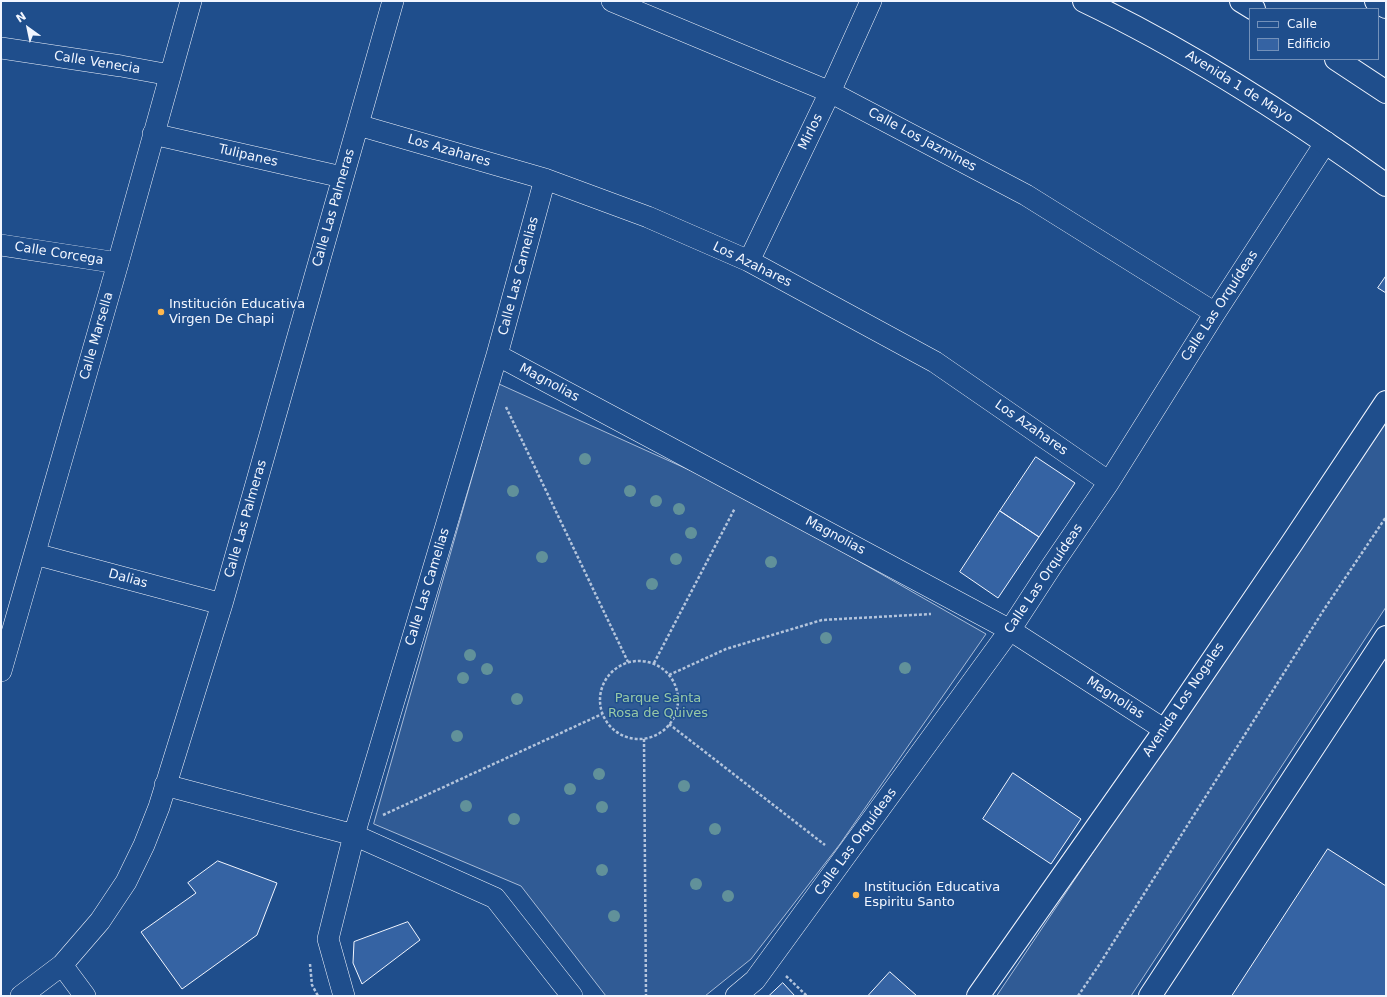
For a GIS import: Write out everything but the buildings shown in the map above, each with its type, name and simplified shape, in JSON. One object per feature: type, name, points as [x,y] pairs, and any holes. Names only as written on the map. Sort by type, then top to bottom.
[{"type":"main road","name":"Avenida 1 de Mayo","points":[[1084,1],[1126,21],[1229,79],[1326,142],[1386,185]]},
{"type":"main road","points":[[1241,1],[1252,8]]},
{"type":"main road","points":[[1376,1],[1386,7]]},
{"type":"main road","points":[[1338,60],[1386,92]]},
{"type":"main road","name":"Avenida Los Nogales","points":[[978,996],[1165,730],[1386,402]]},
{"type":"main road","points":[[1150,996],[1386,637]]},
{"type":"street","name":"Calle Marsella","points":[[1,671],[118,263],[191,1]]},
{"type":"street","name":"Calle Las Palmeras","points":[[21,996],[62,965],[100,921],[126,882],[144,845],[159,807],[222,604],[393,1]]},
{"type":"street","name":"Calle Los Jazmines","points":[[612,1],[830,92],[1026,195],[1215,313]]},
{"type":"street","name":"Mirlos","points":[[749,261],[830,92],[871,1]]},
{"type":"street","name":"Calle Venecia","points":[[1,48],[170,75]]},
{"type":"street","name":"Los Azahares","points":[[358,125],[545,179],[648,217],[749,261],[935,362],[1109,482]]},
{"type":"street","name":"Tulipanes","points":[[153,134],[342,177]]},
{"type":"street","name":"Calle Las Orquídeas","points":[[736,996],[755,980],[770,960],[1010,630],[1109,482],[1215,313],[1326,142]]},
{"type":"street","name":"Calle Las Camelias","points":[[344,996],[328,939],[357,826],[491,376],[545,179]]},
{"type":"street","name":"Calle Corcega","points":[[1,245],[118,263]]},
{"type":"street","name":"Magnolias","points":[[497,355],[1010,630],[1165,730]]},
{"type":"street","name":"Dalias","points":[[35,554],[222,604]]},
{"type":"street","points":[[165,785],[357,826],[495,898],[572,996]]},
{"type":"street","points":[[62,965],[85,996]]},
{"type":"path","points":[[491,376],[628,662]]},
{"type":"path","points":[[654,663],[746,488]]},
{"type":"path","points":[[1078,996],[1100,965],[1326,608],[1386,517]]},
{"type":"path","points":[[669,676],[726,649],[822,620],[932,614]]},
{"type":"path","points":[[641,660],[654,663],[665,670],[673,680],[678,692],[678,704],[674,717],[667,727],[656,735],[644,739],[631,738],[619,734],[609,725],[602,714],[599,701],[601,688],[607,677],[616,668],[628,662],[641,660]]},
{"type":"path","points":[[357,826],[602,714]]},
{"type":"path","points":[[669,724],[830,849]]},
{"type":"path","points":[[644,739],[646,996]]},
{"type":"path","points":[[770,960],[807,996]]},
{"type":"path","points":[[310,963],[312,985],[318,996]]},
{"type":"shaded area","name":"Parque Santa Rosa de Quives","points":[[499,384],[738,492],[986,634],[840,844],[751,959],[705,996],[606,996],[521,886],[374,824]]},
{"type":"shaded area","points":[[1386,416],[1386,607],[1131,996],[997,996]]},
{"type":"place","name":"Institución Educativa Virgen De Chapi","points":[[161,312]]},
{"type":"place","name":"Institución Educativa Espiritu Santo","points":[[856,895]]}]
